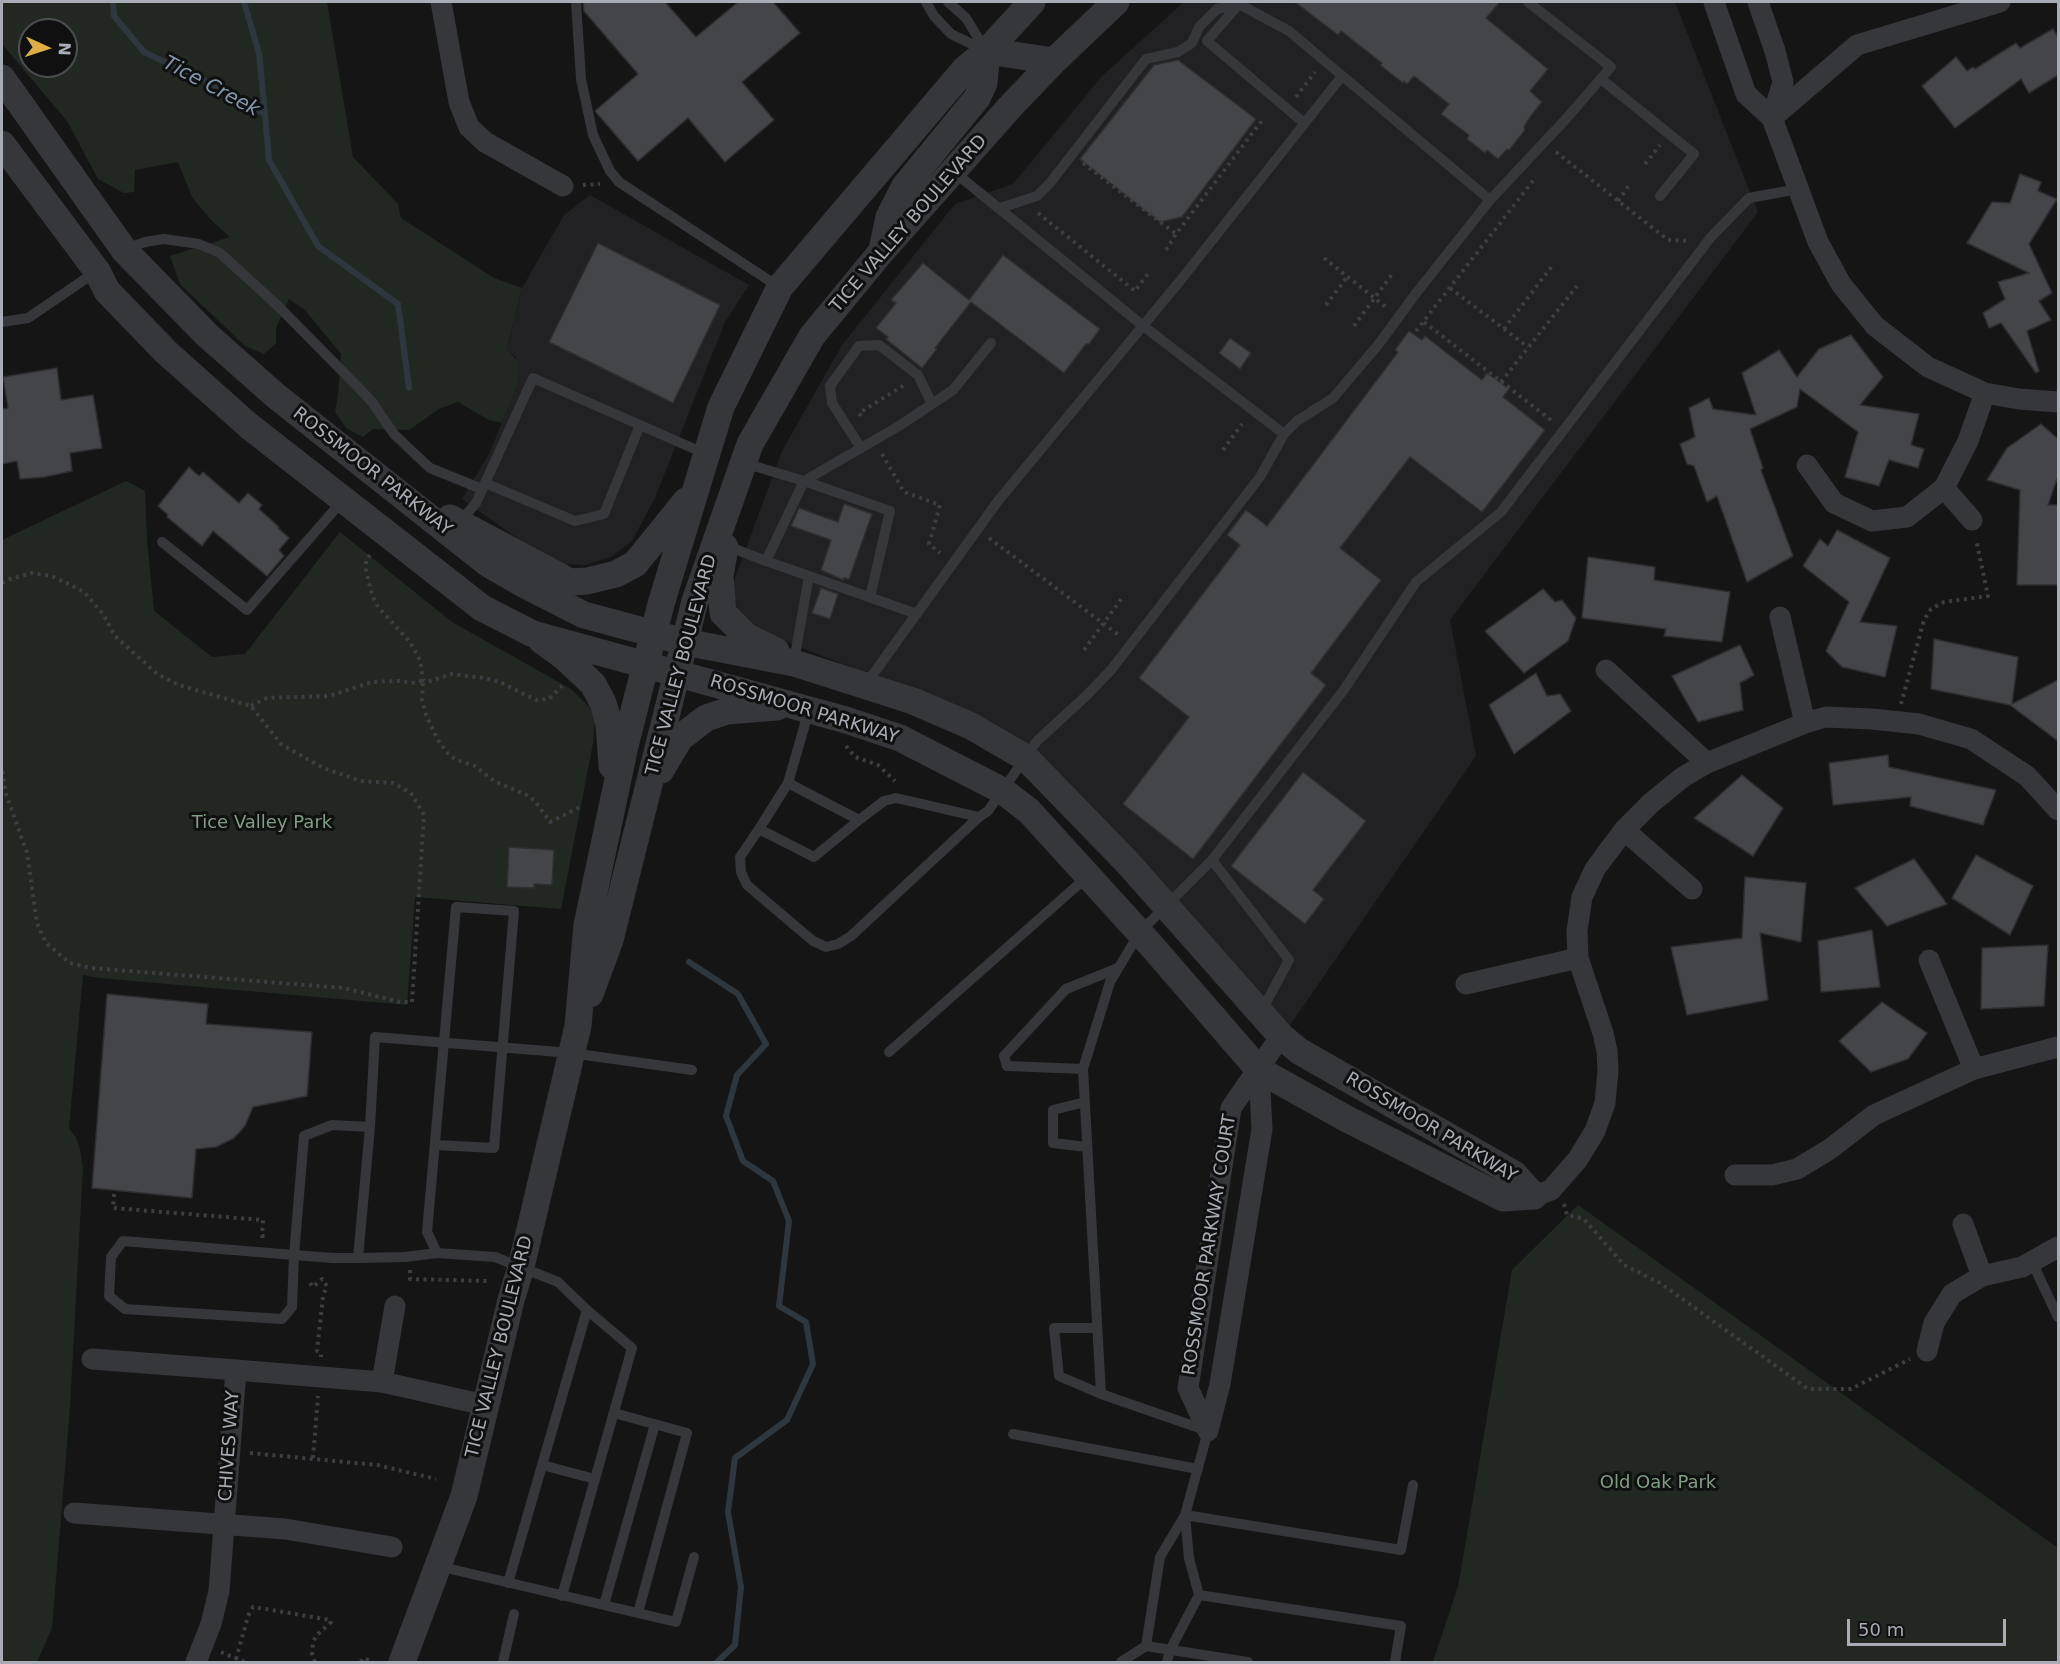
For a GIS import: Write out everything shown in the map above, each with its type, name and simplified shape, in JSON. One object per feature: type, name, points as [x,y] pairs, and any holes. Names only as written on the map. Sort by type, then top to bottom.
[{"type":"street","points":[[441,2],[459,102],[468,127],[485,142],[563,186]]},
{"type":"street","name":"TICE VALLEY BOULEVARD","points":[[578,1026],[587,925],[614,795],[654,634],[721,407],[780,287],[965,69],[987,51],[1032,2]]},
{"type":"street","name":"TICE VALLEY BOULEVARD","points":[[402,1662],[464,1496],[578,1026],[610,940],[695,601],[750,444],[812,336],[882,251],[1054,61],[1116,2]]},
{"type":"street","points":[[1714,2],[1746,94],[1772,118],[1818,242],[1841,284],[1875,326],[1928,367],[1985,393],[2058,402]]},
{"type":"street","points":[[1758,2],[1783,82],[1772,118]]},
{"type":"street","points":[[1772,118],[1857,45],[2000,2]]},
{"type":"street","points":[[882,251],[889,217],[905,186],[977,98],[984,83],[987,51],[1054,61]]},
{"type":"street","name":"ROSSMOOR PARKWAY","points":[[2,78],[124,250],[207,335],[276,396],[380,478],[455,528],[487,563],[584,615],[685,642],[794,663],[913,701],[971,726],[1026,758],[1166,905],[1281,1036],[1299,1050],[1514,1174],[1534,1196]]},
{"type":"street","name":"ROSSMOOR PARKWAY","points":[[2,144],[97,272],[107,291],[166,352],[249,426],[482,608],[533,634],[646,664],[900,738],[1003,791],[1029,811],[1140,932],[1259,1070],[1347,1119],[1503,1198],[1534,1196]]},
{"type":"street","points":[[97,272],[124,250]]},
{"type":"street","points":[[1807,465],[1834,503],[1872,521],[1907,517],[1944,488],[1968,441],[1985,393]]},
{"type":"street","points":[[455,528],[570,582],[587,581],[616,574],[635,564],[696,488]]},
{"type":"street","points":[[1944,488],[1972,520]]},
{"type":"street","points":[[730,501],[720,576],[723,613],[747,638],[794,663]]},
{"type":"street","points":[[1780,617],[1805,723]]},
{"type":"street","points":[[533,634],[563,656],[593,684],[603,703],[609,724],[614,795]]},
{"type":"street","points":[[1606,670],[1707,763]]},
{"type":"street","points":[[642,808],[669,754],[680,738],[705,718],[728,711],[801,708]]},
{"type":"street","points":[[1534,1196],[1551,1190],[1578,1159],[1595,1131],[1605,1103],[1607,1051],[1578,958],[1576,931],[1582,897],[1595,869],[1624,830],[1650,803],[1683,777],[1707,763],[1805,723],[1826,717],[1919,724],[1971,739],[2027,776],[2058,810]]},
{"type":"street","points":[[1624,830],[1692,889]]},
{"type":"street","points":[[1467,984],[1578,958]]},
{"type":"street","points":[[1929,960],[1974,1069]]},
{"type":"street","points":[[1259,1070],[1281,1036]]},
{"type":"street","points":[[1735,1175],[1772,1175],[1797,1169],[1830,1149],[1874,1115],[1974,1069],[2058,1047]]},
{"type":"street","name":"ROSSMOOR PARKWAY COURT","points":[[1208,1431],[1188,1388],[1231,1108],[1259,1070]]},
{"type":"street","name":"ROSSMOOR PARKWAY COURT","points":[[1208,1431],[1220,1384],[1262,1129],[1259,1070]]},
{"type":"street","points":[[1963,1224],[1982,1276]]},
{"type":"street","points":[[1927,1351],[1934,1323],[1952,1294],[1982,1276],[2022,1267],[2058,1247]]},
{"type":"street","points":[[382,1382],[395,1306]]},
{"type":"street","points":[[92,1359],[236,1370]]},
{"type":"street","name":"CHIVES WAY","points":[[196,1662],[211,1624],[219,1591],[236,1370],[382,1382],[485,1406]]},
{"type":"street","points":[[74,1513],[285,1529],[392,1547]]},
{"type":"lane","points":[[576,2],[582,79],[593,135],[610,171],[619,182],[780,287]]},
{"type":"lane","points":[[926,2],[934,16],[951,34],[987,51]]},
{"type":"lane","points":[[948,2],[966,18],[987,51]]},
{"type":"lane","points":[[801,708],[789,783],[740,857],[741,872],[747,885],[813,941],[826,947],[838,944],[850,936],[988,811],[1037,741],[1111,670],[1260,477],[1284,434],[1297,421],[1333,398],[1490,200],[1611,67],[1528,2]]},
{"type":"lane","points":[[999,208],[1037,196],[1050,183],[1146,59],[1178,52],[1192,43],[1199,27],[1217,9],[1239,4],[1289,31],[1490,200]]},
{"type":"lane","points":[[1239,4],[1206,41],[1304,123]]},
{"type":"lane","points":[[864,687],[998,501],[1180,281],[1342,76]]},
{"type":"lane","points":[[1601,79],[1694,154],[1660,196]]},
{"type":"lane","points":[[953,171],[1142,325],[1284,434]]},
{"type":"lane","points":[[1101,1394],[1083,1069],[1110,982],[1140,932],[1212,860],[1343,691],[1416,582],[1501,512],[1711,237],[1749,198],[1798,189]]},
{"type":"lane","points":[[124,250],[145,242],[164,239],[199,244],[220,254],[279,307],[355,384],[372,402],[394,434],[430,468],[575,521],[604,513],[640,425]]},
{"type":"lane","points":[[2,322],[28,318],[97,272]]},
{"type":"lane","points":[[766,561],[804,481],[953,390],[991,343]]},
{"type":"lane","points":[[861,448],[832,403],[830,386],[859,346],[879,345],[918,375],[932,404]]},
{"type":"lane","points":[[455,528],[476,503],[533,378],[706,454]]},
{"type":"lane","points":[[743,463],[804,481],[890,511],[870,597]]},
{"type":"lane","points":[[162,542],[247,610],[344,500]]},
{"type":"lane","points":[[725,545],[917,614]]},
{"type":"lane","points":[[794,663],[809,576]]},
{"type":"lane","points":[[789,783],[859,820]]},
{"type":"lane","points":[[759,829],[814,857],[884,801],[896,798],[979,817]]},
{"type":"lane","points":[[1212,860],[1289,960],[1261,1013]]},
{"type":"lane","points":[[890,1052],[1088,876]]},
{"type":"lane","points":[[435,1145],[494,1148],[514,911],[456,907],[427,1232],[437,1252]]},
{"type":"lane","points":[[1083,1069],[1007,1066],[1004,1056],[1066,990],[1119,968]]},
{"type":"lane","points":[[358,1258],[370,1127],[375,1037],[571,1053],[692,1070]]},
{"type":"lane","points":[[1085,1102],[1053,1110],[1053,1143],[1087,1148]]},
{"type":"lane","points":[[370,1127],[332,1125],[304,1136],[294,1255],[292,1307],[282,1319],[125,1309],[109,1296],[111,1257],[123,1241],[294,1255],[358,1258],[405,1257],[437,1252],[495,1257],[558,1282],[632,1348],[562,1596]]},
{"type":"lane","points":[[2032,1262],[2058,1317]]},
{"type":"lane","points":[[508,1583],[587,1310]]},
{"type":"lane","points":[[1097,1328],[1054,1328],[1059,1376],[1101,1394],[1208,1431],[1185,1515],[1160,1557],[1146,1646]]},
{"type":"lane","points":[[614,1413],[687,1433],[638,1613]]},
{"type":"lane","points":[[604,1605],[655,1424]]},
{"type":"lane","points":[[1013,1434],[1198,1469]]},
{"type":"lane","points":[[542,1465],[595,1479]]},
{"type":"lane","points":[[1185,1515],[1401,1550],[1413,1485]]},
{"type":"lane","points":[[1167,1662],[1170,1650],[1199,1595],[1189,1558],[1185,1515]]},
{"type":"lane","points":[[438,1566],[676,1622],[694,1557]]},
{"type":"lane","points":[[1199,1595],[1401,1626],[1395,1662]]},
{"type":"lane","points":[[503,1662],[514,1614]]},
{"type":"lane","points":[[1121,1662],[1146,1646],[1248,1662]]},
{"type":"path","points":[[1295,99],[1316,72]]},
{"type":"path","points":[[1166,250],[1264,120]]},
{"type":"path","points":[[1646,164],[1669,133]]},
{"type":"path","points":[[1549,160],[1555,152],[1668,240],[1696,241]]},
{"type":"path","points":[[1076,170],[1081,162],[1176,234]]},
{"type":"path","points":[[1416,331],[1542,169]]},
{"type":"path","points":[[1618,201],[1630,184]]},
{"type":"path","points":[[1038,213],[1135,291],[1150,271]]},
{"type":"path","points":[[1324,258],[1390,310]]},
{"type":"path","points":[[1504,329],[1552,266]]},
{"type":"path","points":[[1354,326],[1393,273]]},
{"type":"path","points":[[1326,305],[1347,277]]},
{"type":"path","points":[[1501,382],[1577,286]]},
{"type":"path","points":[[1450,288],[1528,347]]},
{"type":"path","points":[[1424,322],[1551,420]]},
{"type":"path","points":[[864,421],[859,413],[912,381]]},
{"type":"path","points":[[1223,450],[1242,423]]},
{"type":"path","points":[[882,452],[904,492],[940,505],[929,544],[940,553]]},
{"type":"path","points":[[1896,722],[1924,620],[1932,609],[1944,602],[1988,596],[1972,520]]},
{"type":"path","points":[[989,538],[1120,636]]},
{"type":"path","points":[[370,555],[366,560],[366,570],[372,595],[378,607],[410,642],[420,660],[423,680],[422,700],[426,715],[438,740],[449,755],[475,766],[494,781],[529,796],[550,822],[580,807]]},
{"type":"path","points":[[2,583],[32,573],[51,576],[67,583],[88,596],[107,620],[116,636],[157,674],[179,685],[251,706],[277,740],[294,753],[323,768],[361,781],[393,783],[411,793],[424,815],[412,1002],[400,1002],[344,988],[91,968],[70,963],[46,943],[37,923],[27,853],[6,795],[2,769]]},
{"type":"path","points":[[1084,650],[1122,598]]},
{"type":"path","points":[[251,706],[267,698],[329,696],[372,682],[415,683],[423,680],[427,682],[452,674],[500,682],[536,700],[549,699],[563,684]]},
{"type":"path","points":[[842,740],[855,757],[878,765],[895,781]]},
{"type":"path","points":[[114,1194],[113,1208],[263,1220],[262,1236],[273,1237]]},
{"type":"path","points":[[1564,1204],[1567,1215],[1584,1219],[1624,1265],[1660,1283],[1808,1389],[1851,1389],[1927,1351]]},
{"type":"path","points":[[410,1270],[410,1279],[488,1281]]},
{"type":"path","points":[[310,1284],[313,1287],[322,1278],[327,1286],[323,1296],[317,1351],[321,1354],[320,1364]]},
{"type":"path","points":[[314,1458],[318,1388]]},
{"type":"path","points":[[244,1452],[377,1465],[436,1479]]},
{"type":"path","points":[[236,1659],[253,1606],[330,1620],[331,1622],[313,1642],[312,1655],[315,1662]]},
{"type":"path","points":[[217,1651],[245,1662]]},
{"type":"path","points":[[361,1662],[363,1658],[373,1662]]},
{"type":"shaded area","points":[[1184,2],[1675,2],[1758,212],[1450,620],[1476,756],[1275,1047],[1034,756],[871,675],[743,625],[731,589],[782,451],[842,345],[955,204],[1013,184],[1101,77]]},
{"type":"shaded area","points":[[590,195],[749,285],[725,322],[655,498],[632,541],[611,557],[584,565],[561,564],[531,548],[462,499],[490,452],[517,385],[516,357],[507,350],[522,288],[564,215]]},
{"type":"green space","points":[[2,2],[327,2],[353,157],[398,204],[401,218],[494,278],[522,288],[507,349],[519,363],[517,385],[502,423],[489,420],[458,402],[439,409],[409,430],[373,429],[363,437],[346,428],[335,412],[341,354],[305,310],[289,299],[276,328],[276,343],[264,354],[245,346],[180,284],[170,256],[230,237],[211,220],[192,197],[178,162],[135,170],[134,192],[124,193],[98,179],[67,121],[31,78],[78,78],[78,18],[18,18],[18,63],[2,44]]},
{"type":"green space","name":"Tice Valley Park","points":[[126,481],[145,491],[154,611],[212,657],[245,654],[340,532],[452,622],[571,689],[590,708],[595,722],[593,743],[561,909],[415,897],[407,1005],[83,975],[69,1128],[80,1149],[83,1168],[70,1407],[52,1628],[37,1662],[2,1662],[2,540]]},
{"type":"green space","name":"Old Oak Park","points":[[1578,1205],[2058,1548],[2058,1662],[1433,1662],[1458,1587],[1512,1270]]},
{"type":"building","points":[[583,2],[665,2],[696,37],[738,2],[773,2],[800,33],[742,82],[774,120],[725,162],[688,118],[638,161],[595,111],[638,74],[584,11]]},
{"type":"building","points":[[1295,2],[1500,2],[1486,18],[1548,69],[1530,91],[1542,102],[1530,117],[1524,127],[1525,130],[1509,150],[1507,149],[1498,159],[1487,150],[1485,153],[1467,139],[1469,135],[1441,114],[1449,104],[1414,76],[1407,84],[1404,81],[1403,83],[1380,65],[1382,63],[1341,31],[1338,35]]},
{"type":"building","points":[[2053,29],[2058,37],[2058,75],[2029,93],[2021,79],[1955,128],[1922,86],[1956,57],[1967,71],[1973,67],[1975,69],[2016,43],[2020,48]]},
{"type":"building","points":[[1178,60],[1256,119],[1182,217],[1160,222],[1080,159],[1154,65]]},
{"type":"building","points":[[2020,174],[2041,182],[2038,191],[2057,199],[2029,244],[2052,293],[2039,301],[2051,320],[2027,331],[2039,371],[2036,373],[2001,323],[1989,328],[1983,313],[2005,299],[1998,282],[2029,273],[1967,243],[1992,202],[2010,203]]},
{"type":"building","points":[[598,243],[720,305],[673,403],[549,342]]},
{"type":"building","points":[[1003,255],[1100,329],[1064,373],[971,302],[922,368],[876,328],[896,303],[891,300],[923,263],[969,300]]},
{"type":"building","points":[[1409,331],[1422,340],[1425,336],[1482,380],[1487,373],[1509,389],[1503,397],[1545,430],[1482,512],[1410,457],[1340,548],[1381,580],[1311,673],[1326,685],[1193,859],[1123,804],[1189,717],[1139,678],[1240,545],[1227,535],[1246,510],[1267,526],[1398,352],[1395,350]]},
{"type":"building","points":[[1851,335],[1883,377],[1860,405],[1919,414],[1911,445],[1924,449],[1918,468],[1889,460],[1879,486],[1845,477],[1858,432],[1800,389],[1797,407],[1750,429],[1763,468],[1761,470],[1793,556],[1747,582],[1717,496],[1707,502],[1694,466],[1687,464],[1680,444],[1695,437],[1689,408],[1709,398],[1713,409],[1756,415],[1742,373],[1779,350],[1797,377],[1819,349]]},
{"type":"building","points":[[1230,338],[1251,353],[1240,369],[1219,353]]},
{"type":"building","points":[[57,368],[61,400],[93,395],[102,448],[70,453],[72,471],[45,477],[20,479],[17,461],[2,464],[2,409],[8,408],[3,377]]},
{"type":"building","points":[[2041,424],[2058,439],[2058,476],[2048,505],[2058,505],[2058,585],[2017,585],[2020,490],[1987,480],[2007,448]]},
{"type":"building","points":[[189,467],[199,476],[203,472],[239,503],[248,493],[262,505],[259,509],[289,538],[279,550],[284,556],[267,576],[213,531],[202,546],[167,517],[168,515],[158,506]]},
{"type":"building","points":[[844,504],[872,514],[849,579],[844,578],[843,580],[821,570],[831,540],[791,526],[799,508],[838,522]]},
{"type":"building","points":[[1837,530],[1890,558],[1860,622],[1897,626],[1885,677],[1842,667],[1826,651],[1849,602],[1803,566],[1820,539],[1828,546]]},
{"type":"building","points":[[1588,557],[1655,567],[1654,580],[1730,592],[1722,642],[1664,636],[1666,629],[1582,618]]},
{"type":"building","points":[[821,588],[838,594],[830,619],[812,613]]},
{"type":"building","points":[[1543,589],[1555,602],[1562,600],[1576,618],[1568,641],[1524,673],[1485,631]]},
{"type":"building","points":[[1934,639],[2018,657],[2012,704],[2058,680],[2058,741],[2010,705],[1931,689]]},
{"type":"building","points":[[1740,645],[1754,675],[1740,683],[1743,710],[1698,722],[1672,676]]},
{"type":"building","points":[[1536,673],[1547,696],[1560,694],[1571,711],[1514,754],[1489,705]]},
{"type":"building","points":[[1888,755],[1889,767],[1996,790],[1983,825],[1910,806],[1911,797],[1833,805],[1829,763]]},
{"type":"building","points":[[1303,772],[1366,821],[1313,890],[1324,899],[1305,924],[1231,866]]},
{"type":"building","points":[[1742,775],[1783,808],[1753,856],[1694,818]]},
{"type":"building","points":[[509,847],[554,850],[552,885],[534,884],[534,888],[507,887]]},
{"type":"building","points":[[1976,855],[2033,886],[2010,935],[1952,898]]},
{"type":"building","points":[[1914,859],[1947,904],[1887,926],[1855,888]]},
{"type":"building","points":[[1745,877],[1806,883],[1801,942],[1760,933],[1768,1000],[1687,1015],[1671,947],[1742,938]]},
{"type":"building","points":[[1872,930],[1880,987],[1821,992],[1818,941]]},
{"type":"building","points":[[2048,945],[2044,1006],[1981,1009],[1982,948]]},
{"type":"building","points":[[107,994],[208,1004],[206,1024],[312,1032],[307,1096],[253,1107],[245,1126],[234,1138],[216,1147],[196,1149],[192,1198],[92,1188]]},
{"type":"building","points":[[1882,1002],[1927,1033],[1908,1059],[1871,1072],[1839,1041]]},
{"type":"waterway","name":"Tice Creek","points":[[113,2],[114,16],[144,52],[230,93],[265,114],[269,160],[318,246],[398,304],[409,388]]},
{"type":"waterway","points":[[244,2],[259,53],[265,114]]},
{"type":"waterway","name":"Tice Creek","points":[[689,962],[738,994],[766,1044],[737,1075],[726,1116],[743,1161],[773,1181],[789,1221],[779,1306],[806,1322],[813,1364],[787,1420],[735,1458],[728,1512],[741,1587],[735,1645],[717,1662]]}]
